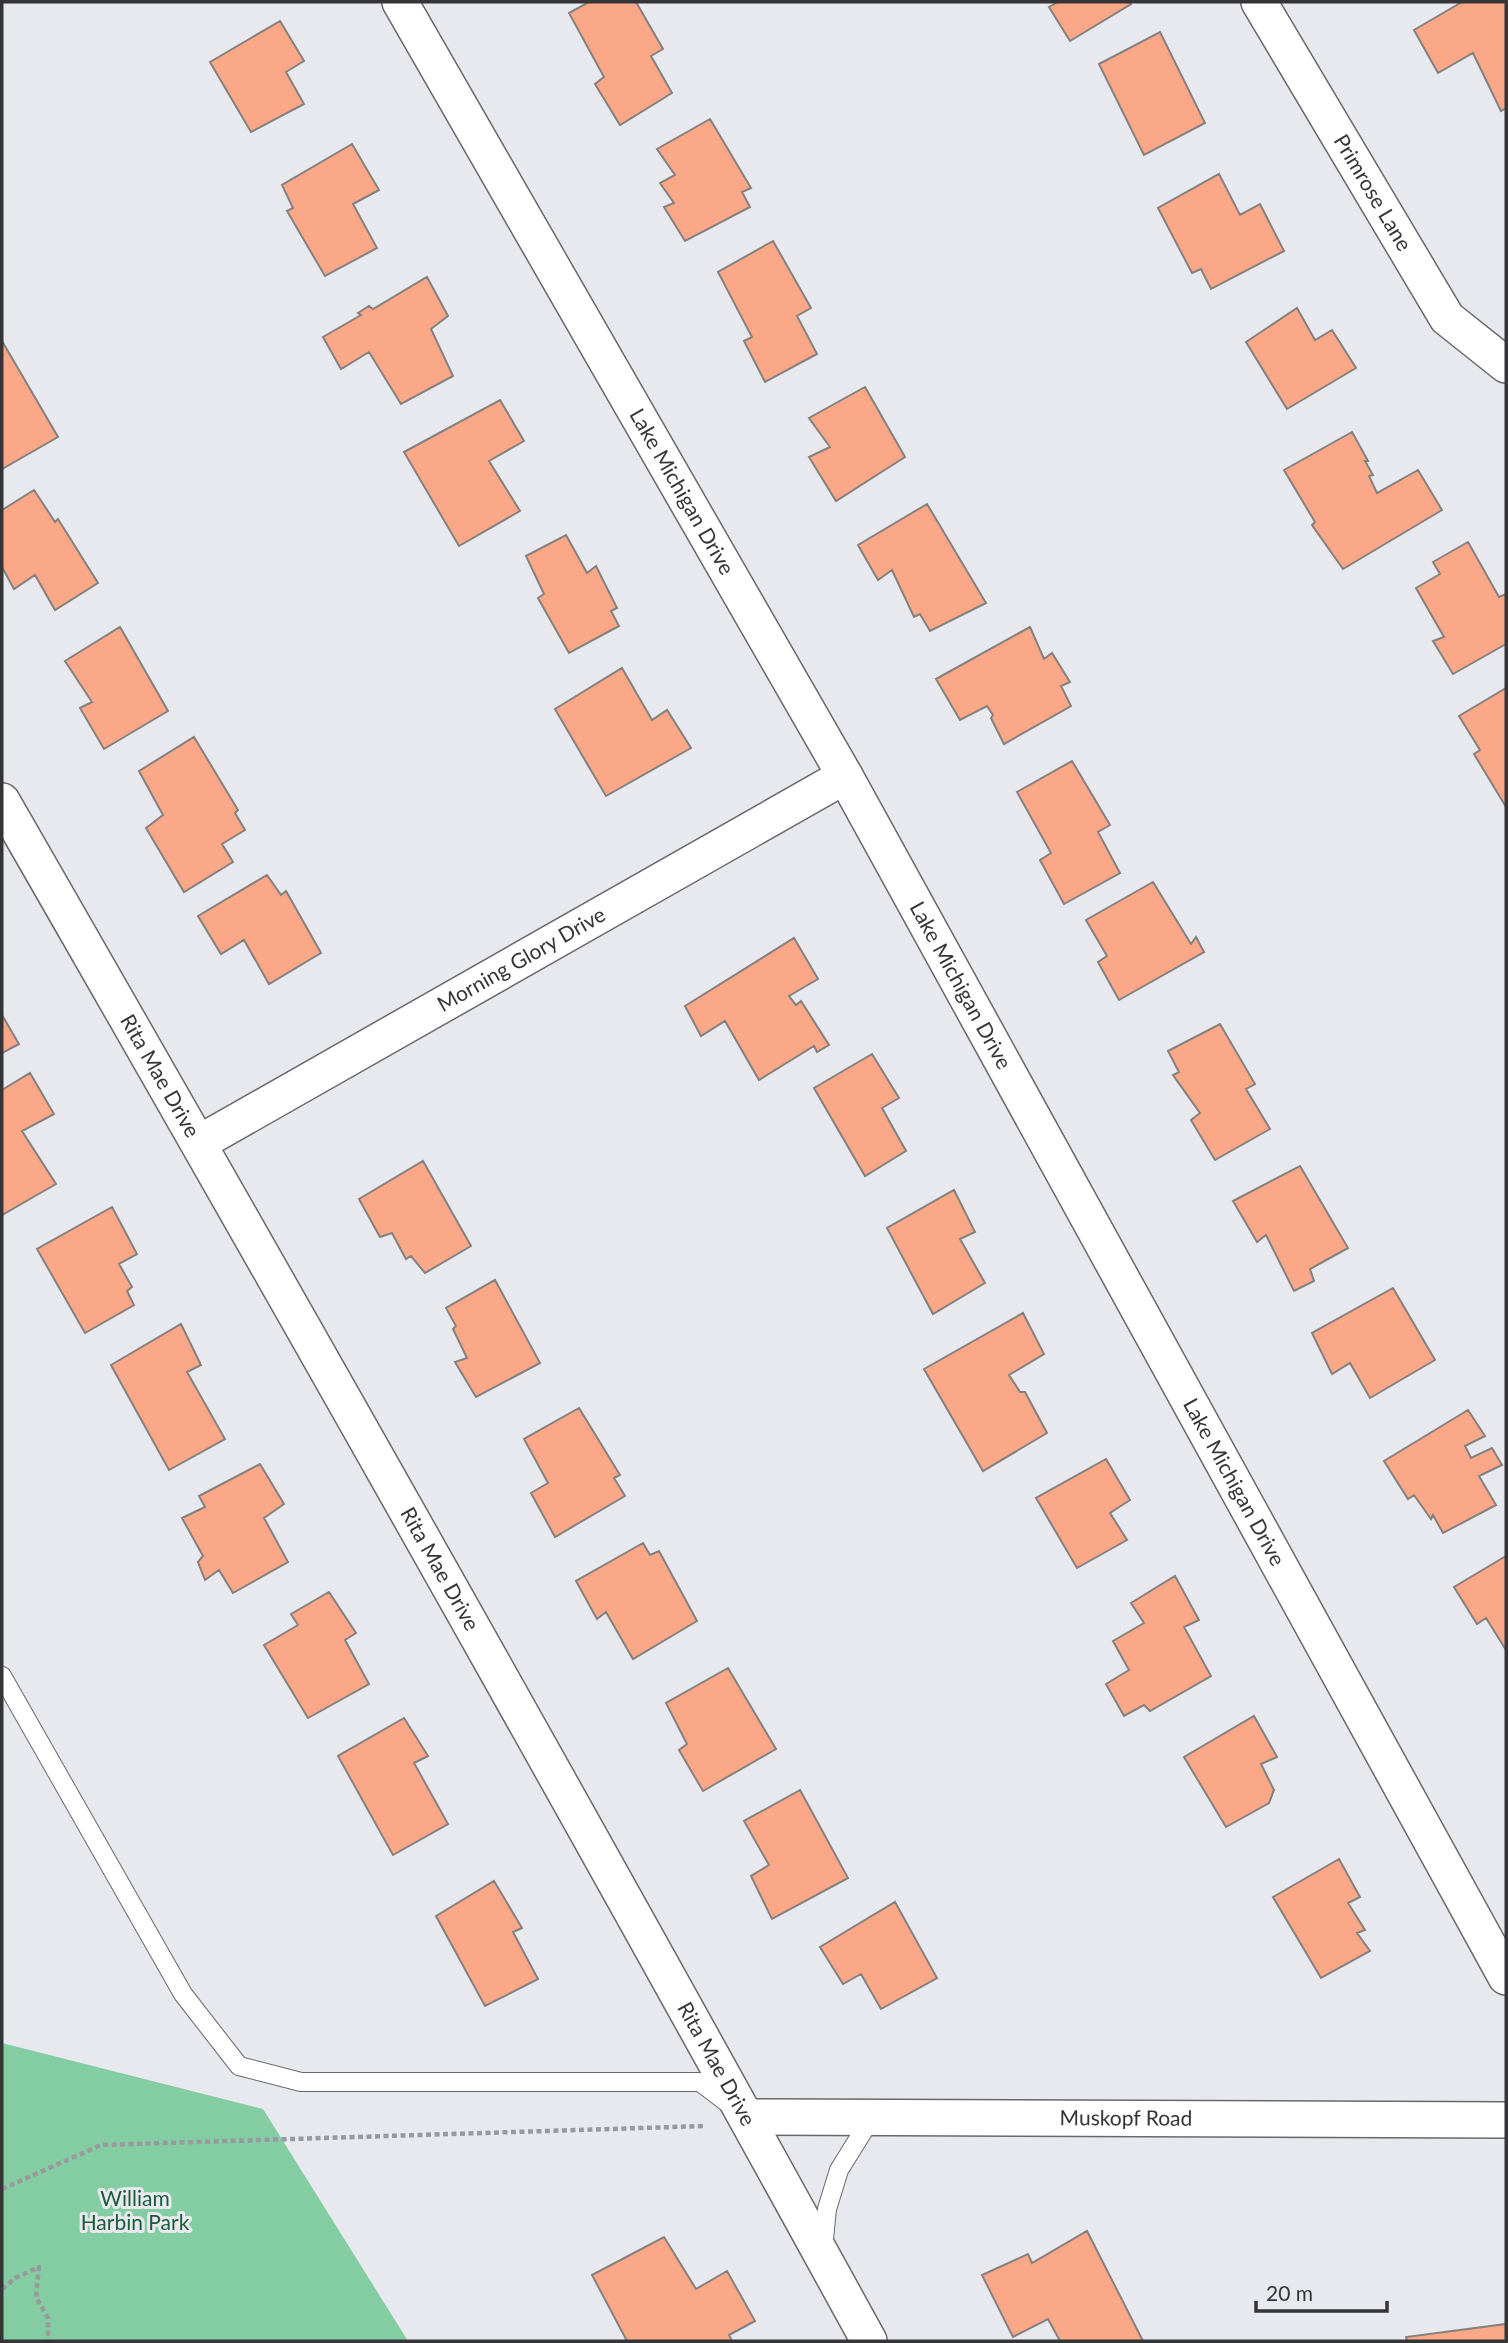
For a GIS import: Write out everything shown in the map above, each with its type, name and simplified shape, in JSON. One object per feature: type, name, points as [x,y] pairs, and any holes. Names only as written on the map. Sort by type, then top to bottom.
[{"type":"street","name":"Lake Michigan Drive","points":[[400,2],[845,776],[1506,1976]]},
{"type":"street","name":"Primrose Lane","points":[[1259,2],[1447,318],[1506,365]]},
{"type":"street","name":"Morning Glory Drive","points":[[199,1143],[845,776]]},
{"type":"street","name":"Rita Mae Drive","points":[[2,802],[199,1143],[869,2341]]},
{"type":"street","name":"Muskopf Road","points":[[746,2117],[1506,2120]]},
{"type":"lane","points":[[2,1676],[183,1994],[239,2066],[301,2082],[700,2082],[746,2117]]},
{"type":"lane","points":[[822,2256],[827,2208],[839,2170],[872,2117]]},
{"type":"path","points":[[2,2189],[101,2145],[698,2128],[746,2117]]},
{"type":"path","points":[[2,2289],[15,2278],[39,2267],[36,2297],[48,2318],[48,2341]]},
{"type":"green space","name":"William Harbin Park","points":[[2,2043],[263,2109],[408,2341],[2,2341]]},
{"type":"building","points":[[589,2],[636,2],[663,49],[651,56],[672,93],[620,125],[595,84],[604,77],[569,13]]},
{"type":"building","points":[[1058,2],[1131,4],[1070,41],[1049,7]]},
{"type":"building","points":[[1462,2],[1506,2],[1506,108],[1501,111],[1473,53],[1438,73],[1414,30]]},
{"type":"building","points":[[280,21],[304,61],[286,72],[304,104],[251,132],[210,62]]},
{"type":"building","points":[[1160,32],[1205,123],[1144,155],[1099,64]]},
{"type":"building","points":[[710,119],[751,188],[742,192],[750,207],[685,241],[664,207],[674,203],[660,183],[675,175],[657,149]]},
{"type":"building","points":[[352,144],[379,190],[353,204],[377,248],[325,276],[287,211],[293,208],[282,185]]},
{"type":"building","points":[[1219,174],[1240,215],[1260,204],[1284,251],[1211,289],[1201,269],[1192,273],[1158,208]]},
{"type":"building","points":[[773,241],[811,308],[797,316],[817,354],[765,382],[744,341],[752,337],[718,272]]},
{"type":"building","points":[[427,277],[448,316],[431,329],[453,376],[401,404],[369,352],[341,369],[323,337],[361,315],[358,313],[369,306],[373,309]]},
{"type":"building","points":[[1297,308],[1315,340],[1332,330],[1356,368],[1287,409],[1246,342]]},
{"type":"building","points":[[2,341],[58,437],[2,469]]},
{"type":"building","points":[[865,387],[905,457],[836,501],[809,457],[830,447],[809,418]]},
{"type":"building","points":[[500,400],[524,441],[489,461],[520,511],[459,546],[404,452]]},
{"type":"building","points":[[1352,432],[1368,461],[1365,461],[1373,475],[1369,476],[1377,493],[1418,470],[1442,510],[1343,569],[1312,525],[1315,522],[1284,470]]},
{"type":"building","points":[[34,490],[55,522],[58,519],[98,583],[55,610],[35,575],[14,589],[2,567],[2,510]]},
{"type":"building","points":[[927,504],[986,603],[930,631],[920,614],[914,617],[892,570],[878,580],[858,545]]},
{"type":"building","points":[[566,535],[587,573],[596,566],[617,608],[611,611],[619,626],[569,653],[538,598],[544,594],[526,556]]},
{"type":"building","points":[[1468,542],[1499,597],[1506,594],[1506,644],[1453,674],[1433,641],[1444,637],[1416,588],[1440,574],[1433,562]]},
{"type":"building","points":[[120,627],[168,711],[104,749],[80,708],[92,702],[65,661]]},
{"type":"building","points":[[1030,627],[1044,659],[1052,653],[1070,682],[1061,686],[1071,706],[1004,744],[987,706],[960,720],[936,679]]},
{"type":"building","points":[[622,668],[652,720],[667,710],[691,748],[606,796],[555,709]]},
{"type":"building","points":[[1506,688],[1506,807],[1474,754],[1480,750],[1459,716]]},
{"type":"building","points":[[194,737],[238,810],[235,813],[245,830],[222,844],[233,862],[184,892],[146,828],[163,815],[139,771]]},
{"type":"building","points":[[1072,761],[1110,825],[1098,832],[1120,873],[1064,904],[1040,860],[1051,853],[1017,792]]},
{"type":"building","points":[[267,875],[281,895],[286,891],[321,953],[269,984],[244,940],[221,954],[198,916]]},
{"type":"building","points":[[1153,882],[1191,944],[1196,937],[1204,952],[1119,1000],[1098,962],[1107,956],[1086,920]]},
{"type":"building","points":[[794,938],[818,979],[789,996],[796,1005],[801,1001],[829,1045],[817,1052],[814,1046],[759,1080],[725,1021],[701,1036],[685,1006]]},
{"type":"building","points":[[2,1015],[19,1044],[2,1053]]},
{"type":"building","points":[[1220,1024],[1255,1084],[1246,1089],[1270,1129],[1215,1160],[1191,1120],[1200,1113],[1173,1075],[1179,1072],[1168,1051]]},
{"type":"building","points":[[872,1054],[899,1098],[882,1108],[906,1151],[865,1176],[814,1088]]},
{"type":"building","points":[[30,1073],[54,1114],[22,1131],[56,1184],[2,1215],[2,1090]]},
{"type":"building","points":[[423,1161],[471,1246],[425,1273],[411,1256],[406,1259],[392,1233],[380,1237],[359,1199]]},
{"type":"building","points":[[1300,1166],[1348,1248],[1310,1269],[1314,1281],[1294,1291],[1266,1235],[1257,1242],[1233,1201]]},
{"type":"building","points":[[954,1190],[975,1232],[960,1239],[985,1283],[933,1314],[887,1228]]},
{"type":"building","points":[[112,1207],[137,1254],[119,1264],[132,1287],[127,1291],[134,1305],[85,1333],[37,1249]]},
{"type":"building","points":[[495,1280],[540,1363],[476,1397],[455,1362],[467,1358],[453,1329],[456,1326],[446,1308]]},
{"type":"building","points":[[1393,1288],[1435,1360],[1370,1398],[1350,1363],[1332,1374],[1312,1333]]},
{"type":"building","points":[[1023,1313],[1044,1354],[1009,1375],[1020,1392],[1025,1392],[1047,1433],[983,1471],[924,1369]]},
{"type":"building","points":[[181,1324],[201,1365],[187,1372],[225,1439],[169,1470],[111,1365]]},
{"type":"building","points":[[579,1408],[620,1475],[614,1478],[625,1496],[555,1537],[531,1493],[548,1483],[524,1439]]},
{"type":"building","points":[[1468,1410],[1485,1436],[1465,1446],[1471,1458],[1492,1448],[1502,1465],[1479,1476],[1496,1505],[1443,1533],[1433,1515],[1431,1519],[1414,1495],[1408,1499],[1384,1461]]},
{"type":"building","points":[[1106,1459],[1130,1500],[1110,1513],[1127,1540],[1077,1568],[1036,1498]]},
{"type":"building","points":[[260,1464],[284,1504],[264,1518],[288,1562],[233,1593],[219,1570],[205,1580],[198,1562],[203,1556],[182,1518],[205,1507],[199,1496]]},
{"type":"building","points":[[643,1543],[650,1555],[659,1551],[697,1621],[633,1659],[606,1612],[597,1619],[576,1581]]},
{"type":"building","points":[[1506,1556],[1506,1650],[1486,1618],[1477,1624],[1454,1587]]},
{"type":"building","points":[[1175,1576],[1199,1620],[1184,1627],[1211,1676],[1150,1711],[1144,1705],[1124,1716],[1106,1684],[1129,1670],[1113,1641],[1144,1623],[1131,1603]]},
{"type":"building","points":[[329,1592],[356,1633],[345,1640],[369,1684],[308,1718],[264,1645],[298,1625],[291,1614]]},
{"type":"building","points":[[728,1668],[776,1749],[703,1791],[679,1750],[687,1744],[666,1703]]},
{"type":"building","points":[[1254,1716],[1277,1757],[1261,1764],[1274,1790],[1269,1803],[1226,1827],[1184,1757]]},
{"type":"building","points":[[404,1718],[428,1756],[414,1763],[448,1824],[393,1855],[338,1756]]},
{"type":"building","points":[[800,1790],[848,1878],[772,1919],[751,1876],[769,1865],[744,1821]]},
{"type":"building","points":[[1339,1859],[1360,1897],[1348,1903],[1365,1930],[1357,1933],[1370,1951],[1321,1978],[1273,1897]]},
{"type":"building","points":[[494,1881],[522,1928],[513,1932],[538,1979],[485,2006],[436,1916]]},
{"type":"building","points":[[895,1902],[937,1978],[881,2009],[861,1974],[843,1984],[820,1947]]},
{"type":"building","points":[[1087,2231],[1143,2341],[1060,2341],[1048,2319],[1013,2337],[982,2275],[1028,2254],[1032,2263]]},
{"type":"building","points":[[664,2237],[696,2289],[727,2271],[755,2321],[729,2335],[732,2341],[627,2341],[592,2275]]},
{"type":"building","points":[[1506,2324],[1506,2341],[1407,2341],[1406,2337]]}]
